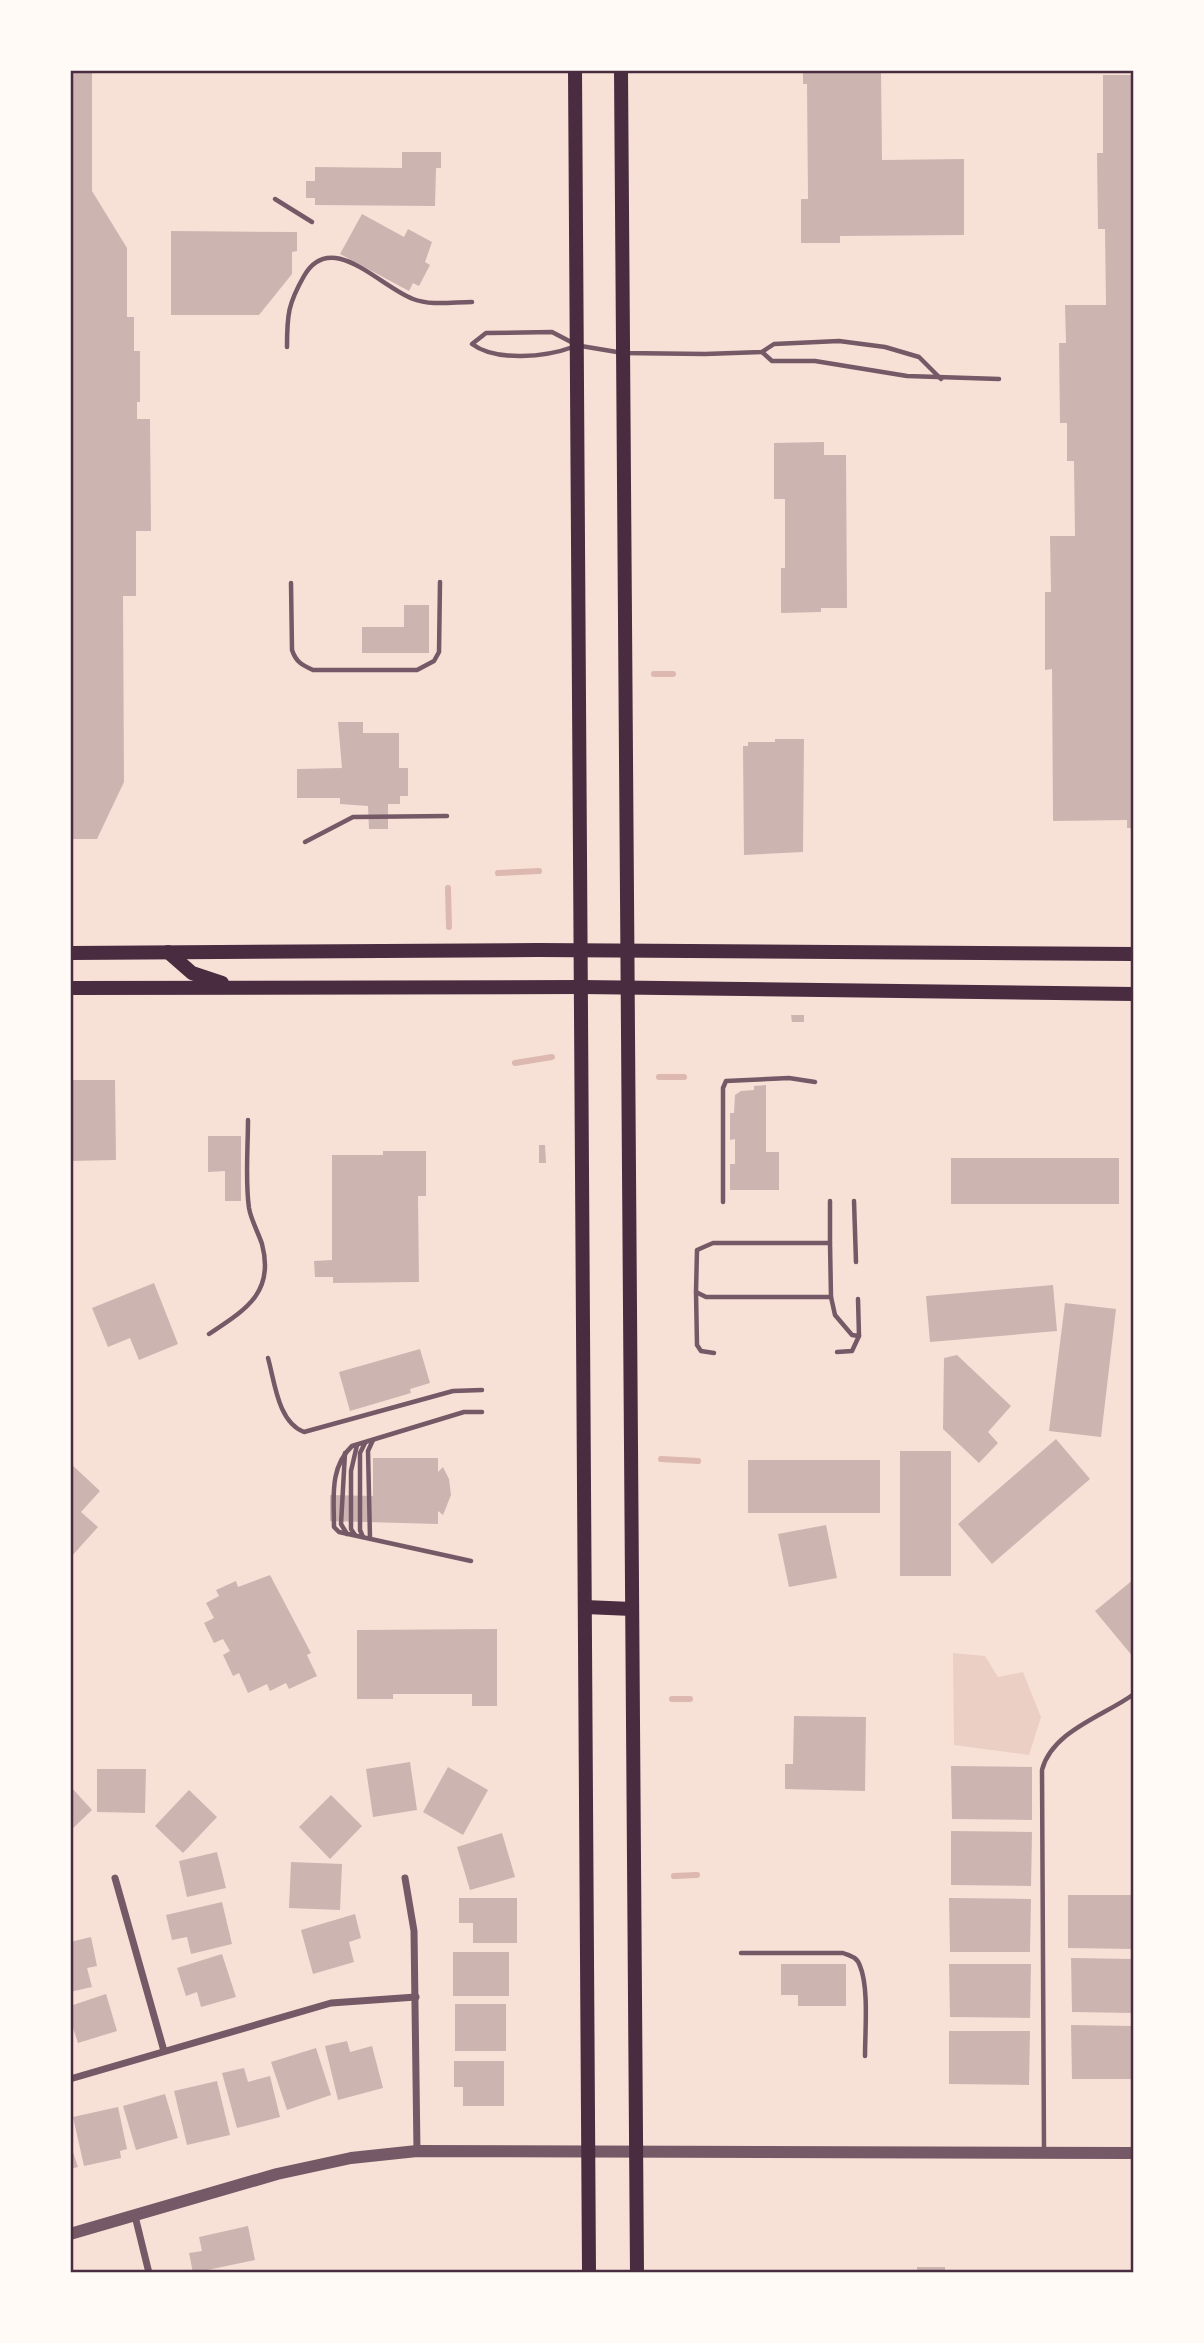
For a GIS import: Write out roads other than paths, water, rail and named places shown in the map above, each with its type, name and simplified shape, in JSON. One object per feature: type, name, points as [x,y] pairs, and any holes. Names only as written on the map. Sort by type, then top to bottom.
[{"type":"main road","points":[[575,70],[589,2273]]},
{"type":"main road","points":[[621,70],[636,2273]]},
{"type":"main road","points":[[70,953],[626,951],[1134,954]]},
{"type":"main road","points":[[167,952],[192,973],[237,988]]},
{"type":"main road","points":[[70,988],[581,987],[1134,994]]},
{"type":"main road","points":[[585,1607],[632,1609]]},
{"type":"street","points":[[115,1878],[164,2051]]},
{"type":"street","points":[[405,1878],[414,1931],[417,2151]]},
{"type":"street","points":[[70,2079],[331,2003],[416,1997]]},
{"type":"street","points":[[70,2234],[277,2174],[351,2158],[417,2151],[1134,2153]]},
{"type":"street","points":[[135,2216],[149,2273]]},
{"type":"lane","points":[[275,199],[312,222]]},
{"type":"lane","points":[[287,347],[289,302],[312,263],[319,257],[340,258],[418,301],[472,302]]},
{"type":"lane","points":[[577,345],[553,354],[542,354],[484,353],[472,344],[486,334],[552,332],[577,345],[623,353],[762,352],[774,344],[839,341],[885,347],[919,357],[941,379]]},
{"type":"lane","points":[[762,352],[772,360],[815,361],[941,379],[999,379]]},
{"type":"lane","points":[[291,583],[292,650],[303,665],[313,670],[404,670],[425,668],[438,656],[440,582]]},
{"type":"lane","points":[[305,842],[353,817],[447,816]]},
{"type":"lane","points":[[723,1202],[723,1088],[726,1081],[789,1078],[815,1082]]},
{"type":"lane","points":[[209,1334],[248,1308],[259,1292],[265,1274],[261,1242],[249,1209],[248,1120]]},
{"type":"lane","points":[[830,1201],[831,1297],[835,1315],[852,1335],[859,1336]]},
{"type":"lane","points":[[854,1201],[856,1262]]},
{"type":"lane","points":[[714,1353],[701,1351],[697,1345],[697,1251],[713,1243],[831,1243]]},
{"type":"lane","points":[[696,1292],[706,1297],[831,1297]]},
{"type":"lane","points":[[837,1352],[852,1351],[859,1336],[858,1298]]},
{"type":"lane","points":[[268,1358],[286,1419],[293,1428],[304,1432],[453,1391],[482,1390]]},
{"type":"lane","points":[[471,1561],[347,1534],[334,1527],[334,1472],[345,1452],[357,1444],[464,1412],[482,1412]]},
{"type":"lane","points":[[370,1539],[368,1451],[373,1440]]},
{"type":"lane","points":[[363,1537],[360,1530],[360,1453],[366,1442]]},
{"type":"lane","points":[[355,1535],[351,1529],[351,1471],[357,1444]]},
{"type":"lane","points":[[1044,2151],[1042,1770],[1046,1756],[1058,1741],[1134,1694]]},
{"type":"lane","points":[[741,1953],[843,1953],[853,1956],[860,1964],[863,1977],[865,2056]]},
{"type":"waterway","points":[[654,674],[673,674]]},
{"type":"waterway","points":[[498,873],[539,871]]},
{"type":"waterway","points":[[448,888],[449,927]]},
{"type":"waterway","points":[[515,1063],[552,1057]]},
{"type":"waterway","points":[[659,1077],[684,1077]]},
{"type":"waterway","points":[[661,1459],[698,1461]]},
{"type":"waterway","points":[[672,1699],[690,1699]]},
{"type":"waterway","points":[[674,1876],[697,1875]]}]
